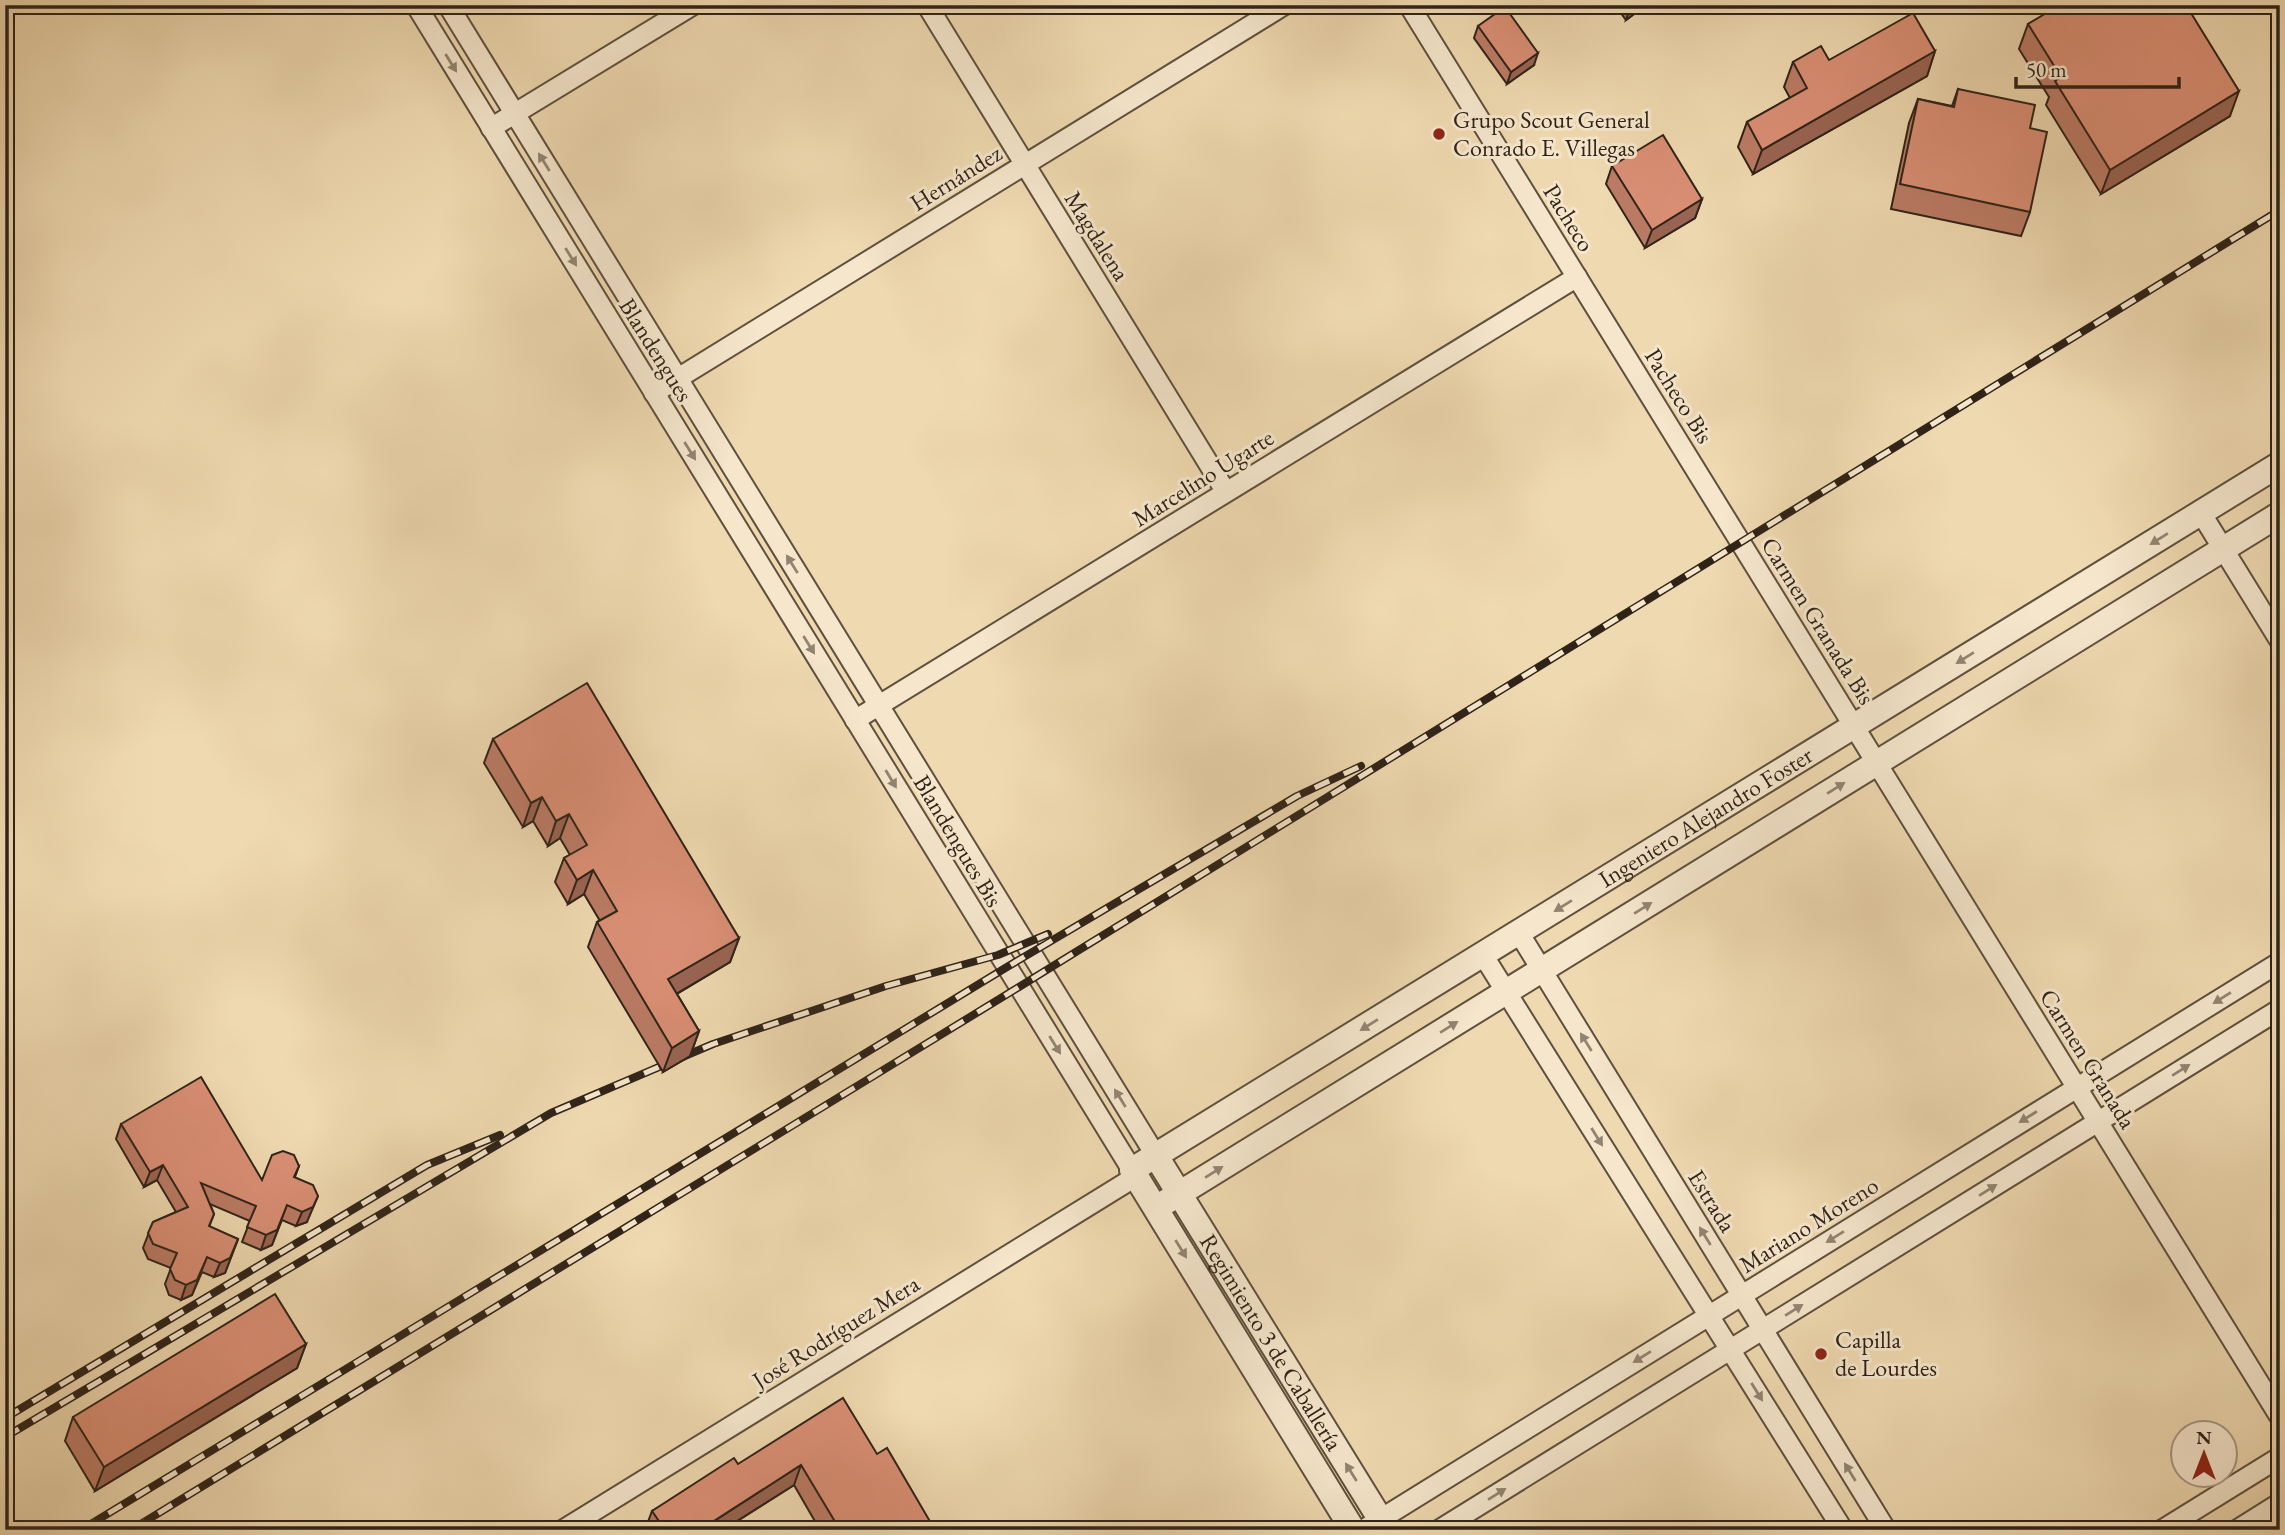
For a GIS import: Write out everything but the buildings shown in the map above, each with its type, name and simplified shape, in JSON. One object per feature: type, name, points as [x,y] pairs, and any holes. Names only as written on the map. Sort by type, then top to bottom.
[{"type":"street","name":"Blandengues","points":[[416,5],[855,720]]},
{"type":"street","name":"Blandengues","points":[[448,5],[879,706]]},
{"type":"street","points":[[491,128],[693,5]]},
{"type":"street","name":"Magdalena","points":[[927,5],[1226,492]]},
{"type":"street","name":"Hernández","points":[[654,393],[1284,5]]},
{"type":"street","name":"Pacheco","points":[[1409,5],[1577,277]]},
{"type":"street","name":"Marcelino Ugarte","points":[[855,720],[1577,277]]},
{"type":"street","name":"Pacheco Bis","points":[[1577,277],[1741,541]]},
{"type":"street","name":"Ingeniero Alejandro Foster","points":[[1134,1174],[1156,1156],[2280,464]]},
{"type":"street","points":[[2201,513],[2280,641]]},
{"type":"street","name":"Ingeniero Alejandro Foster","points":[[1156,1208],[2280,514]]},
{"type":"street","name":"Carmen Granada Bis","points":[[1741,541],[1854,726]]},
{"type":"street","name":"Blandengues Bis","points":[[879,706],[1156,1156]]},
{"type":"street","name":"Blandengues Bis","points":[[855,720],[1134,1174]]},
{"type":"street","name":"Carmen Granada","points":[[1854,726],[2280,1417]]},
{"type":"street","name":"Estrada","points":[[1519,933],[1886,1530]]},
{"type":"street","points":[[1483,954],[1843,1530]]},
{"type":"street","name":"Mariano Moreno","points":[[1377,1526],[1741,1295],[2280,962]]},
{"type":"street","points":[[1438,1530],[2280,1010]]},
{"type":"street","name":"Regimiento 3 de Caballería","points":[[1156,1156],[1377,1526]]},
{"type":"street","name":"Regimiento 3 de Caballería","points":[[1134,1174],[1353,1530]]},
{"type":"street","name":"José Rodríguez Mera","points":[[563,1530],[1134,1174]]},
{"type":"street","points":[[2162,1530],[2280,1457]]},
{"type":"street","points":[[2236,1530],[2280,1503]]},
{"type":"railway","points":[[131,1530],[2280,210]]},
{"type":"railway","points":[[81,1530],[1007,967],[1297,796],[1361,766]]},
{"type":"railway","points":[[5,1437],[551,1113],[713,1044],[886,986],[998,955],[1048,934]]},
{"type":"railway","points":[[5,1418],[427,1165],[500,1135]]},
{"type":"place","name":"Grupo Scout General Conrado E. Villegas","points":[[1439,134]]},
{"type":"place","name":"Capilla de Lourdes","points":[[1821,1354]]}]
